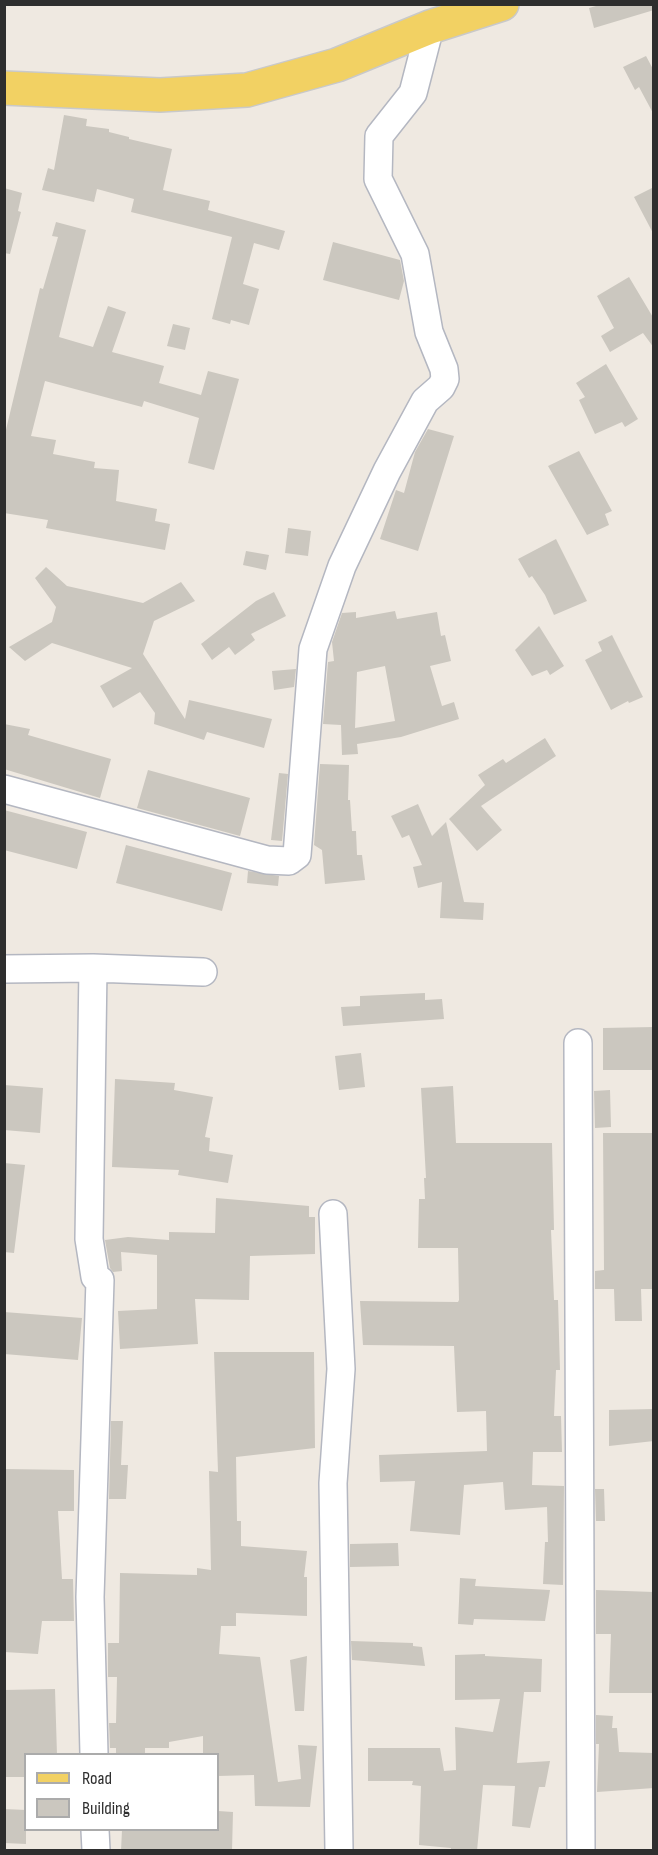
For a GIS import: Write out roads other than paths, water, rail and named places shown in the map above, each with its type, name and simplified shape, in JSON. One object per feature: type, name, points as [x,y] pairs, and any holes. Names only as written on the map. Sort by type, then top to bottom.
[{"type":"main road","points":[[4,88],[160,95],[247,90],[337,64],[430,27],[502,4]]},
{"type":"street","points":[[4,789],[267,860],[289,861],[297,855],[313,649],[342,566],[387,471],[425,401],[441,387],[445,379],[444,369],[429,332],[415,254],[378,179],[379,136],[413,93],[430,27]]},
{"type":"street","points":[[93,968],[89,1239],[95,1277],[100,1280],[91,1586],[94,1753]]},
{"type":"street","points":[[4,969],[93,968],[203,972]]},
{"type":"street","points":[[578,1043],[581,1851]]},
{"type":"street","points":[[333,1215],[341,1369],[333,1483],[339,1851]]},
{"type":"street","points":[[95,1831],[96,1851]]}]
